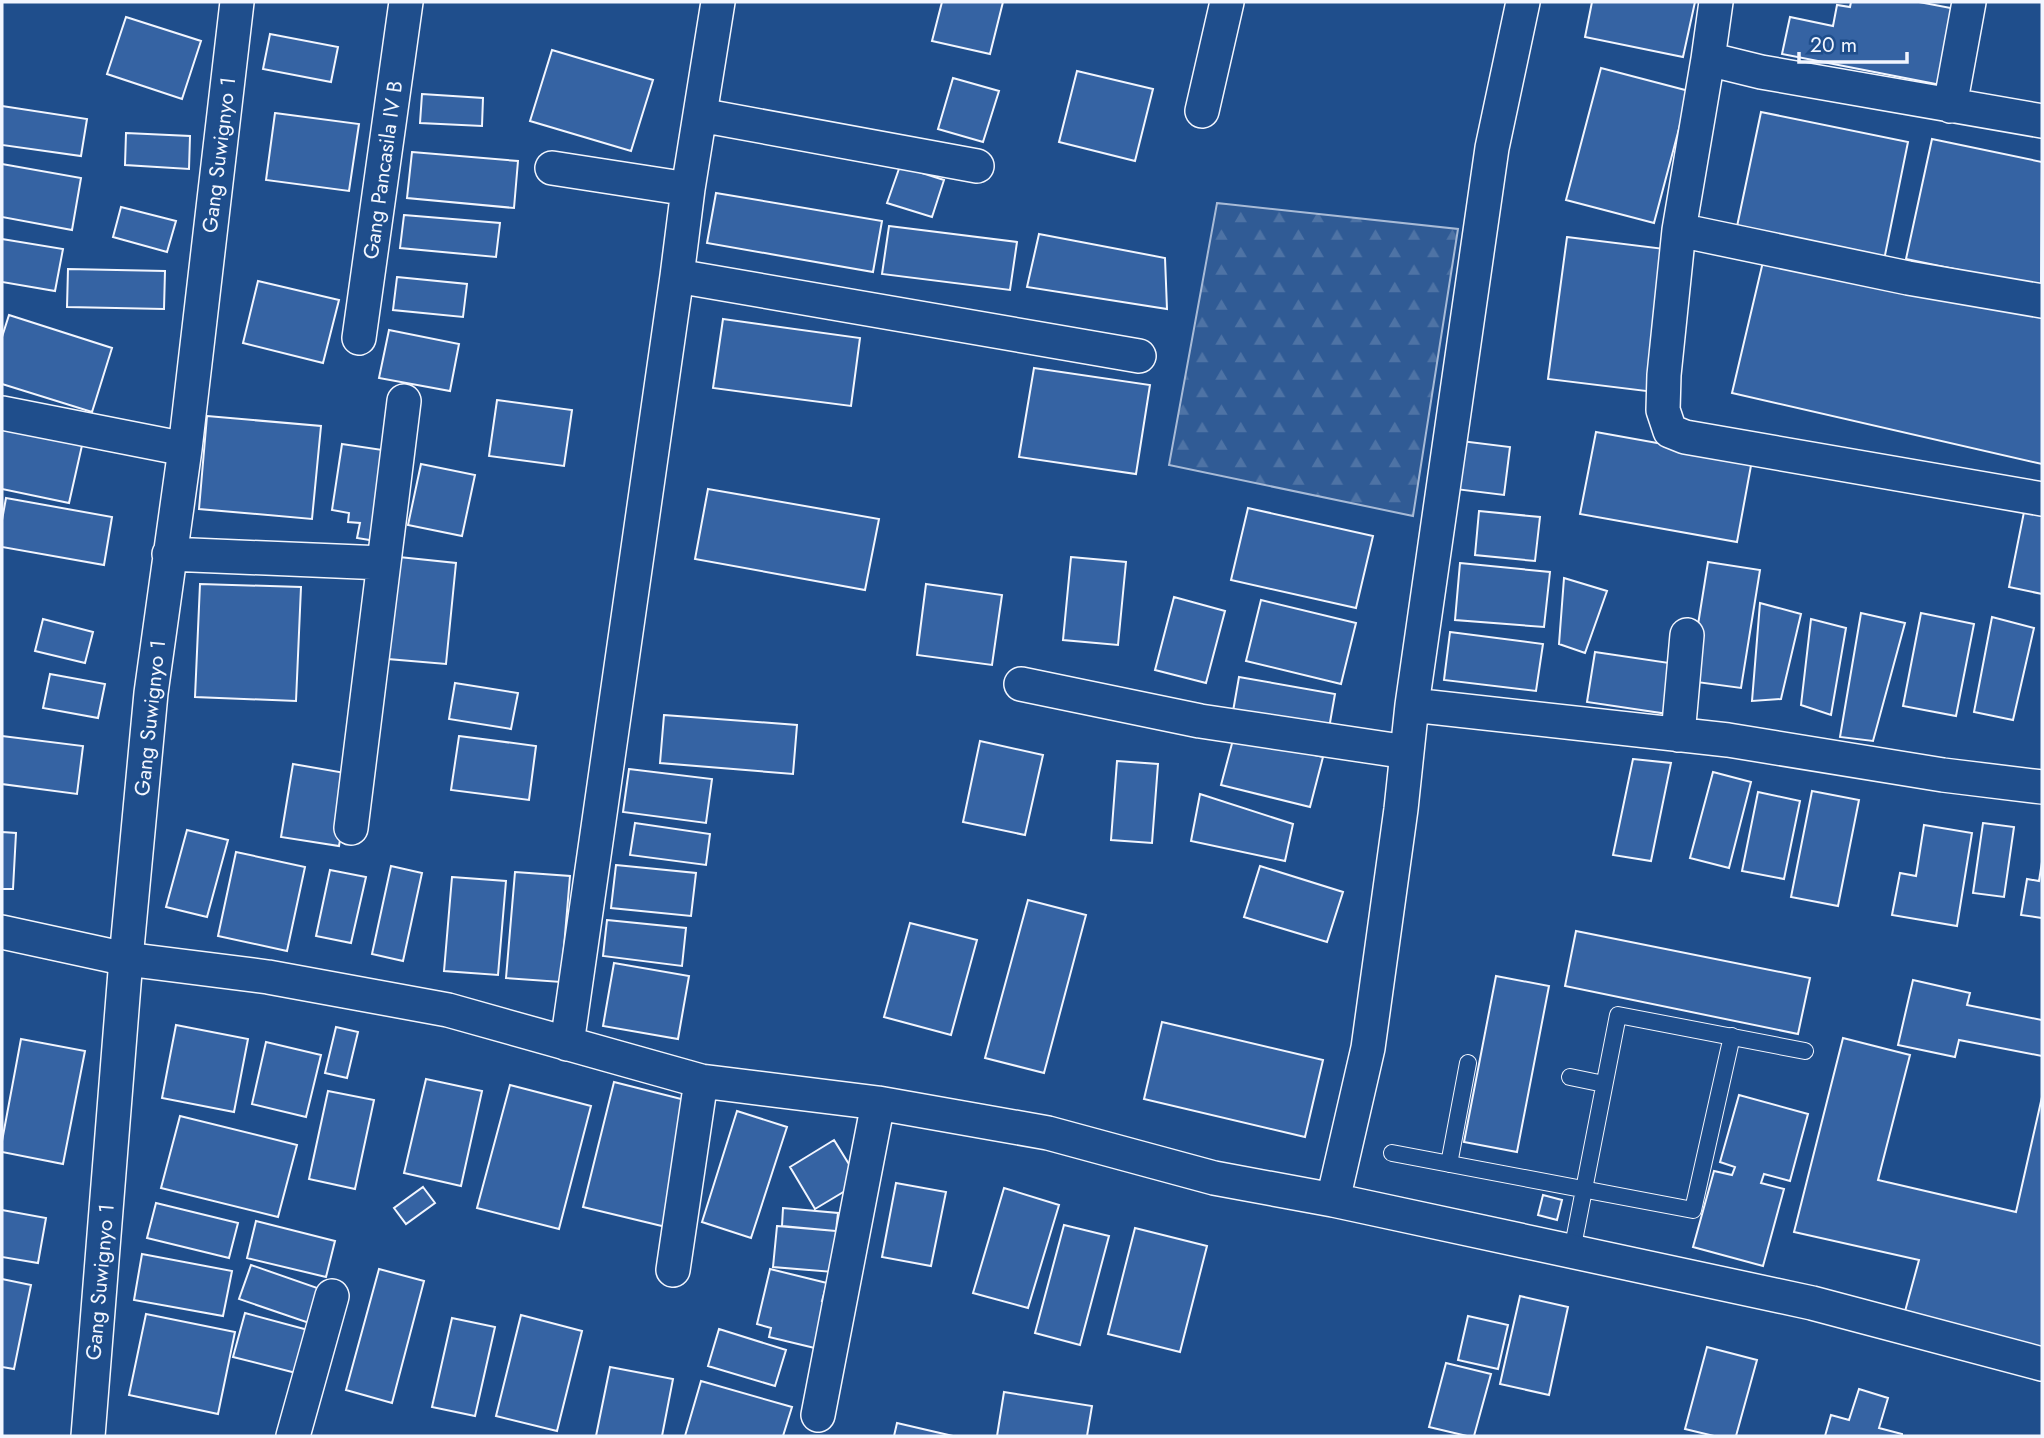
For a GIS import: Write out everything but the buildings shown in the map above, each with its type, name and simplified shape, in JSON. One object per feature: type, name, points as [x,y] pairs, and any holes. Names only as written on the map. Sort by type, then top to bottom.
[{"type":"street","name":"Gang Suwignyo 1","points":[[88,1436],[126,960],[151,693],[185,449],[237,2]]},
{"type":"street","name":"Gang Pancasila IV B","points":[[359,338],[406,2]]},
{"type":"street","points":[[567,1044],[688,189],[718,2]]},
{"type":"street","points":[[1202,111],[1227,2]]},
{"type":"street","points":[[1333,1200],[1368,1048],[1412,705],[1492,148],[1523,2]]},
{"type":"street","points":[[1716,2],[1679,230],[1663,387],[1662,410],[1670,431],[1685,437],[2042,499]]},
{"type":"street","points":[[1950,106],[1969,2]]},
{"type":"street","points":[[1708,59],[1761,72],[2042,121]]},
{"type":"street","points":[[700,115],[977,166]]},
{"type":"street","points":[[552,169],[688,189]]},
{"type":"street","points":[[1679,230],[1908,278],[2042,302]]},
{"type":"street","points":[[677,276],[1139,356]]},
{"type":"street","points":[[351,828],[404,401]]},
{"type":"street","points":[[2,414],[185,449]]},
{"type":"street","points":[[169,554],[383,563]]},
{"type":"street","points":[[1678,734],[1687,635]]},
{"type":"street","points":[[1021,684],[1200,721],[1407,752]]},
{"type":"street","points":[[1412,705],[1728,740],[1943,775],[2042,787]]},
{"type":"street","points":[[2,932],[126,960],[268,977],[448,1010],[701,1081],[877,1103],[1048,1133],[1214,1178],[1333,1200],[1812,1303],[2042,1364]]},
{"type":"street","points":[[673,1270],[701,1081]]},
{"type":"street","points":[[818,1415],[877,1103]]},
{"type":"street","points":[[293,1436],[332,1296]]},
{"type":"lane","points":[[1572,1251],[1618,1015],[1805,1051]]},
{"type":"lane","points":[[1392,1153],[1693,1210],[1732,1037]]},
{"type":"lane","points":[[1449,1164],[1468,1063]]},
{"type":"lane","points":[[1570,1077],[1604,1084]]},
{"type":"green space","points":[[1217,203],[1458,229],[1413,516],[1169,465]]}]
